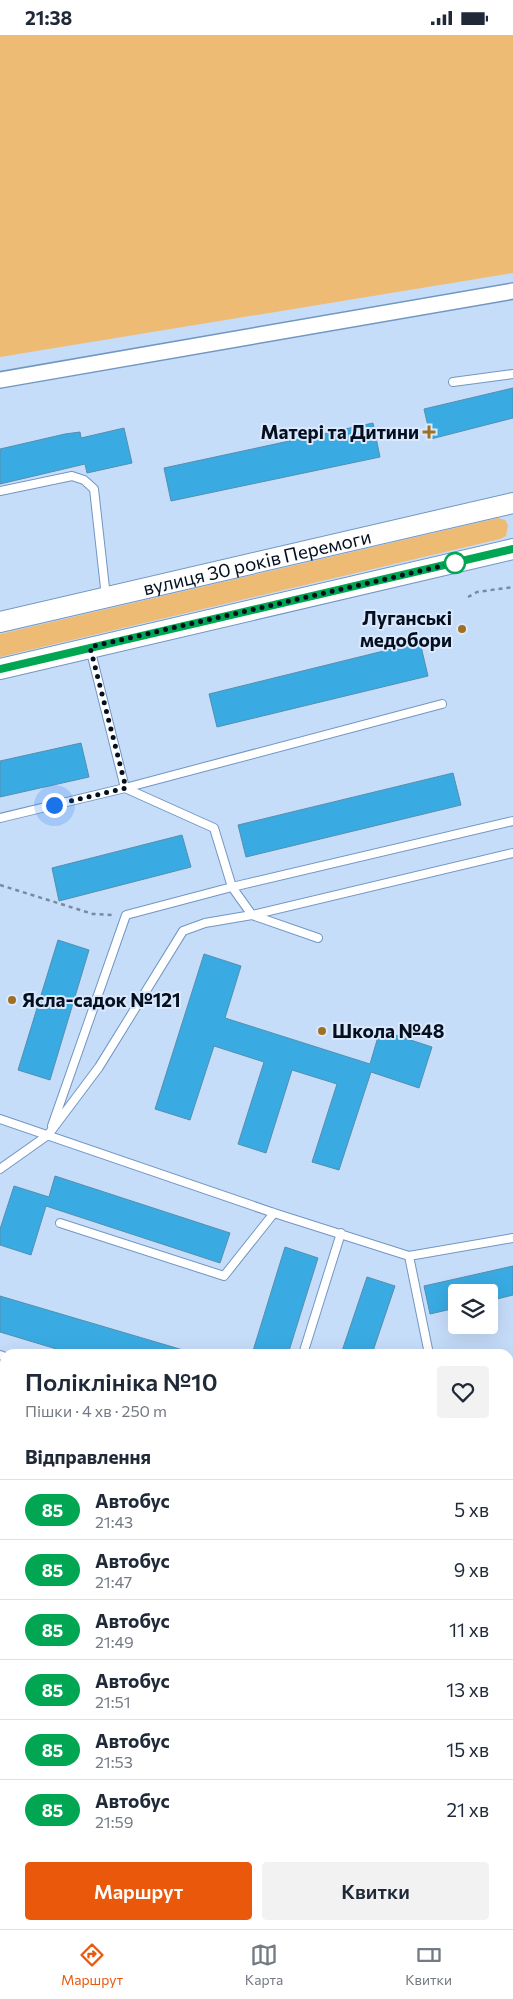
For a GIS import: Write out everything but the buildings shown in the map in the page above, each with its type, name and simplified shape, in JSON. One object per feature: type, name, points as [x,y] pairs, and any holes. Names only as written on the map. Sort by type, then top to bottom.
[{"type":"street","points":[[0,380],[513,291]]},
{"type":"street","name":"вулиця 30 років Перемоги","points":[[0,622],[513,503]]},
{"type":"street","points":[[0,669],[513,549]]},
{"type":"lane","points":[[453,382],[513,373]]},
{"type":"lane","points":[[0,491],[72,476],[84,480],[94,489],[106,597]]},
{"type":"lane","points":[[90,647],[126,788]]},
{"type":"lane","points":[[0,818],[126,788],[442,704]]},
{"type":"lane","points":[[126,788],[214,828],[232,887],[252,915],[318,938]]},
{"type":"lane","points":[[48,1135],[126,915],[232,887],[513,821]]},
{"type":"lane","points":[[0,1169],[48,1135],[99,1067],[183,931],[205,923],[252,915],[513,853]]},
{"type":"lane","points":[[0,1119],[274,1213],[408,1255],[513,1238]]},
{"type":"lane","points":[[60,1223],[224,1275],[274,1213]]},
{"type":"lane","points":[[305,1349],[341,1233]]},
{"type":"lane","points":[[408,1255],[428,1349]]},
{"type":"path","points":[[468,597],[477,592],[513,587]]},
{"type":"path","points":[[0,885],[93,914],[126,915]]},
{"type":"shaded area","points":[[0,35],[513,35],[513,273],[0,357]]},
{"type":"shaded area","points":[[498,518],[505,520],[508,525],[506,536],[500,539],[0,657],[0,634]]},
{"type":"bus line","name":"85","points":[[0,669],[513,549]]},
{"type":"place","name":"Матері та Дитини","points":[[429,432]]},
{"type":"place","name":"Луганські медобори","points":[[462,629]]},
{"type":"place","name":"Ясла-садок №121","points":[[12,1000]]},
{"type":"place","name":"Школа №48","points":[[322,1031]]},
{"type":"route","points":[[54,805],[126,788],[90,647],[455,563]]}]
